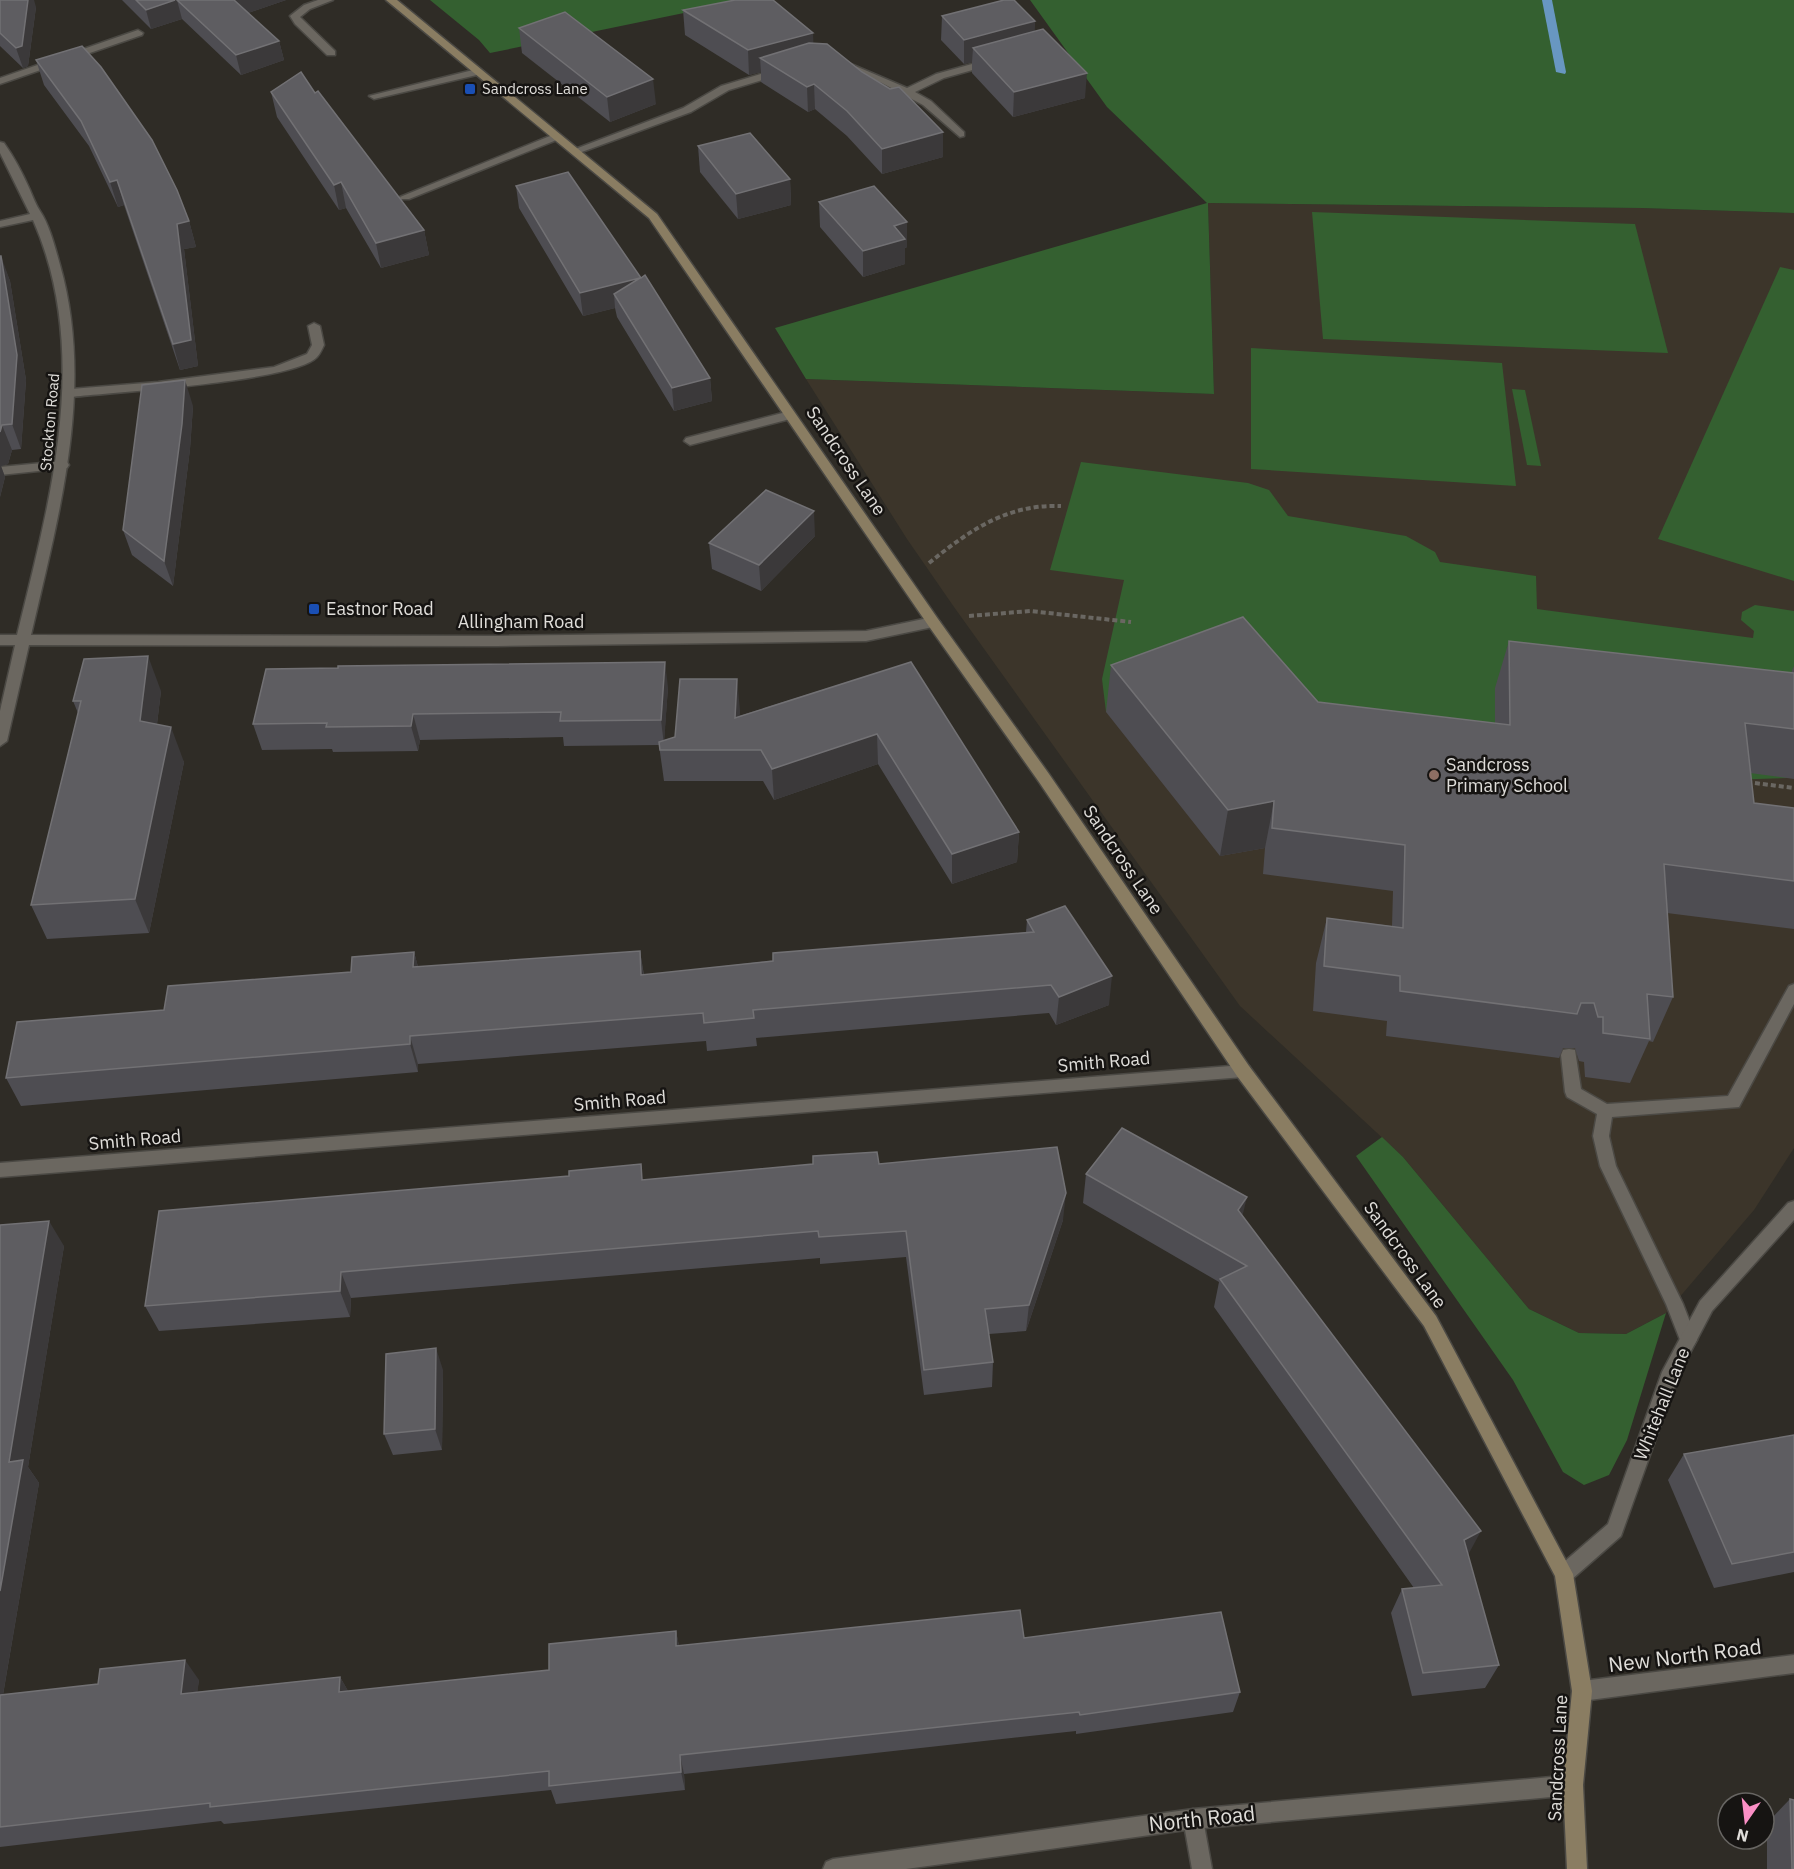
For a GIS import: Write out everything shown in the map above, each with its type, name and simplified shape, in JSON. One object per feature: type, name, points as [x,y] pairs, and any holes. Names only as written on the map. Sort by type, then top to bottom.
[{"type":"street","points":[[328,0],[307,7],[295,16],[298,22],[331,53]]},
{"type":"street","name":"Sandcross Lane","points":[[391,0],[653,216],[933,622],[1044,778],[1243,1071],[1430,1321],[1564,1574],[1582,1691],[1573,1785],[1577,1869]]},
{"type":"street","points":[[0,81],[138,33]]},
{"type":"street","points":[[908,92],[940,76],[1007,58]]},
{"type":"street","points":[[827,62],[847,65],[908,92],[927,103],[960,134]]},
{"type":"street","points":[[575,152],[687,110],[725,88],[794,65]]},
{"type":"street","points":[[374,96],[477,72]]},
{"type":"street","points":[[405,197],[555,136]]},
{"type":"street","name":"Stockton Road","points":[[0,145],[38,215],[60,283],[70,343],[71,393],[63,465],[23,639]]},
{"type":"street","points":[[0,224],[38,215]]},
{"type":"street","points":[[71,393],[158,386],[276,370],[312,356],[318,345],[314,326]]},
{"type":"street","points":[[690,441],[790,415]]},
{"type":"street","points":[[0,471],[63,465]]},
{"type":"street","name":"Allingham Road","points":[[0,640],[497,641],[866,636],[933,622]]},
{"type":"street","points":[[0,741],[23,639]]},
{"type":"street","points":[[1569,1055],[1573,1092],[1605,1111],[1733,1102],[1794,990]]},
{"type":"street","name":"Smith Road","points":[[0,1170],[1243,1071]]},
{"type":"street","points":[[1605,1111],[1601,1136],[1608,1166],[1674,1304],[1688,1340]]},
{"type":"street","name":"Whitehall Lane","points":[[1564,1574],[1615,1530],[1671,1372],[1706,1306],[1794,1208]]},
{"type":"street","name":"New North Road","points":[[1582,1691],[1794,1664]]},
{"type":"street","name":"North Road","points":[[833,1869],[1193,1819],[1573,1785]]},
{"type":"street","points":[[1193,1819],[1202,1869]]},
{"type":"path","points":[[906,583],[941,553],[1006,512],[1047,505],[1061,506]]},
{"type":"path","points":[[933,622],[992,611],[1048,610],[1131,622]]},
{"type":"path","points":[[1744,782],[1794,788]]},
{"type":"shaded area","name":"Sandcross Primary School","points":[[1208,203],[1641,208],[1794,213],[1794,1148],[1754,1210],[1666,1313],[1626,1334],[1579,1333],[1529,1309],[1403,1157],[1240,1006],[954,607],[907,539],[806,379],[1214,394]]},
{"type":"green space","points":[[430,0],[747,0],[490,53],[479,40]]},
{"type":"green space","points":[[1030,0],[1794,0],[1794,213],[1641,208],[1208,203],[1214,394],[806,379],[775,328],[1207,203],[1107,107]]},
{"type":"green space","points":[[1312,212],[1635,224],[1668,353],[1323,339]]},
{"type":"green space","points":[[1780,267],[1794,270],[1794,581],[1658,539]]},
{"type":"green space","points":[[1251,348],[1502,363],[1516,486],[1251,469]]},
{"type":"green space","points":[[1512,389],[1525,390],[1541,466],[1527,465]]},
{"type":"green space","points":[[1081,462],[1248,483],[1269,490],[1288,516],[1406,536],[1435,552],[1440,562],[1536,576],[1537,609],[1753,638],[1754,631],[1741,620],[1742,612],[1755,605],[1794,611],[1794,696],[1781,695],[1788,778],[1726,780],[1496,688],[1496,771],[1106,712],[1102,679],[1124,580],[1050,570]]},
{"type":"green space","points":[[1382,1137],[1403,1157],[1529,1309],[1579,1333],[1626,1334],[1666,1313],[1627,1440],[1609,1475],[1584,1485],[1563,1472],[1513,1380],[1356,1156]]},
{"type":"building","points":[[0,0],[28,0],[22,46],[16,48],[0,33]]},
{"type":"building","points":[[136,0],[175,0],[146,10]]},
{"type":"building","points":[[177,0],[234,0],[279,41],[236,55]]},
{"type":"building","points":[[735,0],[773,0],[813,33],[748,50],[683,10]]},
{"type":"building","points":[[1004,0],[1014,0],[1035,21],[964,40],[942,16]]},
{"type":"building","points":[[565,12],[653,79],[607,97],[519,28]]},
{"type":"building","points":[[1043,29],[1087,73],[1014,92],[973,48]]},
{"type":"building","points":[[809,43],[827,44],[862,72],[890,89],[899,87],[943,132],[882,149],[847,111],[814,84],[807,87],[760,58]]},
{"type":"building","points":[[82,46],[101,67],[152,140],[177,190],[189,221],[177,224],[191,340],[173,344],[117,180],[110,182],[81,121],[36,60]]},
{"type":"building","points":[[301,72],[315,93],[318,91],[424,230],[376,243],[341,182],[334,185],[271,92]]},
{"type":"building","points":[[750,133],[790,179],[736,194],[698,146]]},
{"type":"building","points":[[568,172],[641,278],[645,275],[710,378],[672,388],[614,294],[640,278],[580,293],[516,186]]},
{"type":"building","points":[[874,186],[907,222],[894,226],[905,239],[863,251],[819,202]]},
{"type":"building","points":[[0,256],[17,355],[12,424],[2,425],[0,432]]},
{"type":"building","points":[[185,380],[182,424],[164,561],[123,530],[142,385]]},
{"type":"building","points":[[766,490],[814,511],[759,565],[709,543]]},
{"type":"building","points":[[1243,617],[1318,702],[1510,725],[1509,641],[1794,673],[1794,729],[1745,723],[1754,803],[1794,808],[1794,881],[1664,864],[1673,997],[1647,994],[1650,1039],[1603,1033],[1603,1017],[1598,1017],[1594,1003],[1581,1003],[1577,1014],[1400,991],[1400,976],[1324,966],[1327,918],[1403,928],[1405,845],[1272,828],[1274,801],[1228,810],[1111,665]]},
{"type":"building","points":[[148,656],[140,721],[171,727],[135,899],[31,905],[81,701],[73,701],[84,659]]},
{"type":"building","points":[[665,662],[661,720],[560,721],[561,712],[413,714],[411,726],[326,727],[327,723],[253,724],[266,669]]},
{"type":"building","points":[[911,662],[1019,832],[952,854],[877,734],[772,769],[761,750],[660,750],[659,742],[675,737],[680,679],[737,679],[735,718]]},
{"type":"building","points":[[1065,906],[1112,976],[1059,997],[1051,985],[753,1010],[754,1018],[704,1023],[703,1013],[410,1036],[410,1044],[6,1078],[17,1022],[164,1010],[168,986],[351,972],[352,957],[414,952],[413,967],[640,951],[641,975],[773,961],[773,953],[1034,932],[1027,920]]},
{"type":"building","points":[[1122,1128],[1247,1197],[1238,1210],[1481,1531],[1464,1540],[1499,1665],[1423,1673],[1402,1589],[1442,1585],[1220,1279],[1247,1266],[1086,1174]]},
{"type":"building","points":[[1057,1147],[1066,1193],[1029,1305],[985,1309],[993,1362],[924,1370],[906,1231],[819,1237],[818,1231],[341,1272],[340,1291],[145,1306],[159,1211],[569,1176],[569,1171],[641,1164],[642,1180],[813,1164],[813,1156],[877,1152],[879,1164]]},
{"type":"building","points":[[49,1221],[9,1462],[23,1460],[0,1591],[0,1225]]},
{"type":"building","points":[[436,1348],[435,1429],[384,1434],[386,1354]]},
{"type":"building","points":[[1794,1435],[1794,1552],[1732,1564],[1684,1454]]},
{"type":"building","points":[[1020,1610],[1024,1638],[1221,1612],[1240,1692],[1080,1715],[1079,1712],[680,1755],[681,1772],[549,1786],[549,1771],[210,1807],[210,1803],[0,1827],[0,1695],[98,1684],[100,1669],[185,1660],[181,1694],[340,1677],[339,1692],[549,1670],[549,1644],[676,1631],[676,1646]]},
{"type":"building","points":[[1790,1799],[1794,1800],[1794,1869],[1792,1869]]},
{"type":"waterway","points":[[1547,0],[1561,72]]},
{"type":"place","name":"Sandcross Lane","points":[[470,89]]},
{"type":"place","name":"Eastnor Road","points":[[314,609]]},
{"type":"place","name":"Sandcross Primary School","points":[[1434,775]]}]
